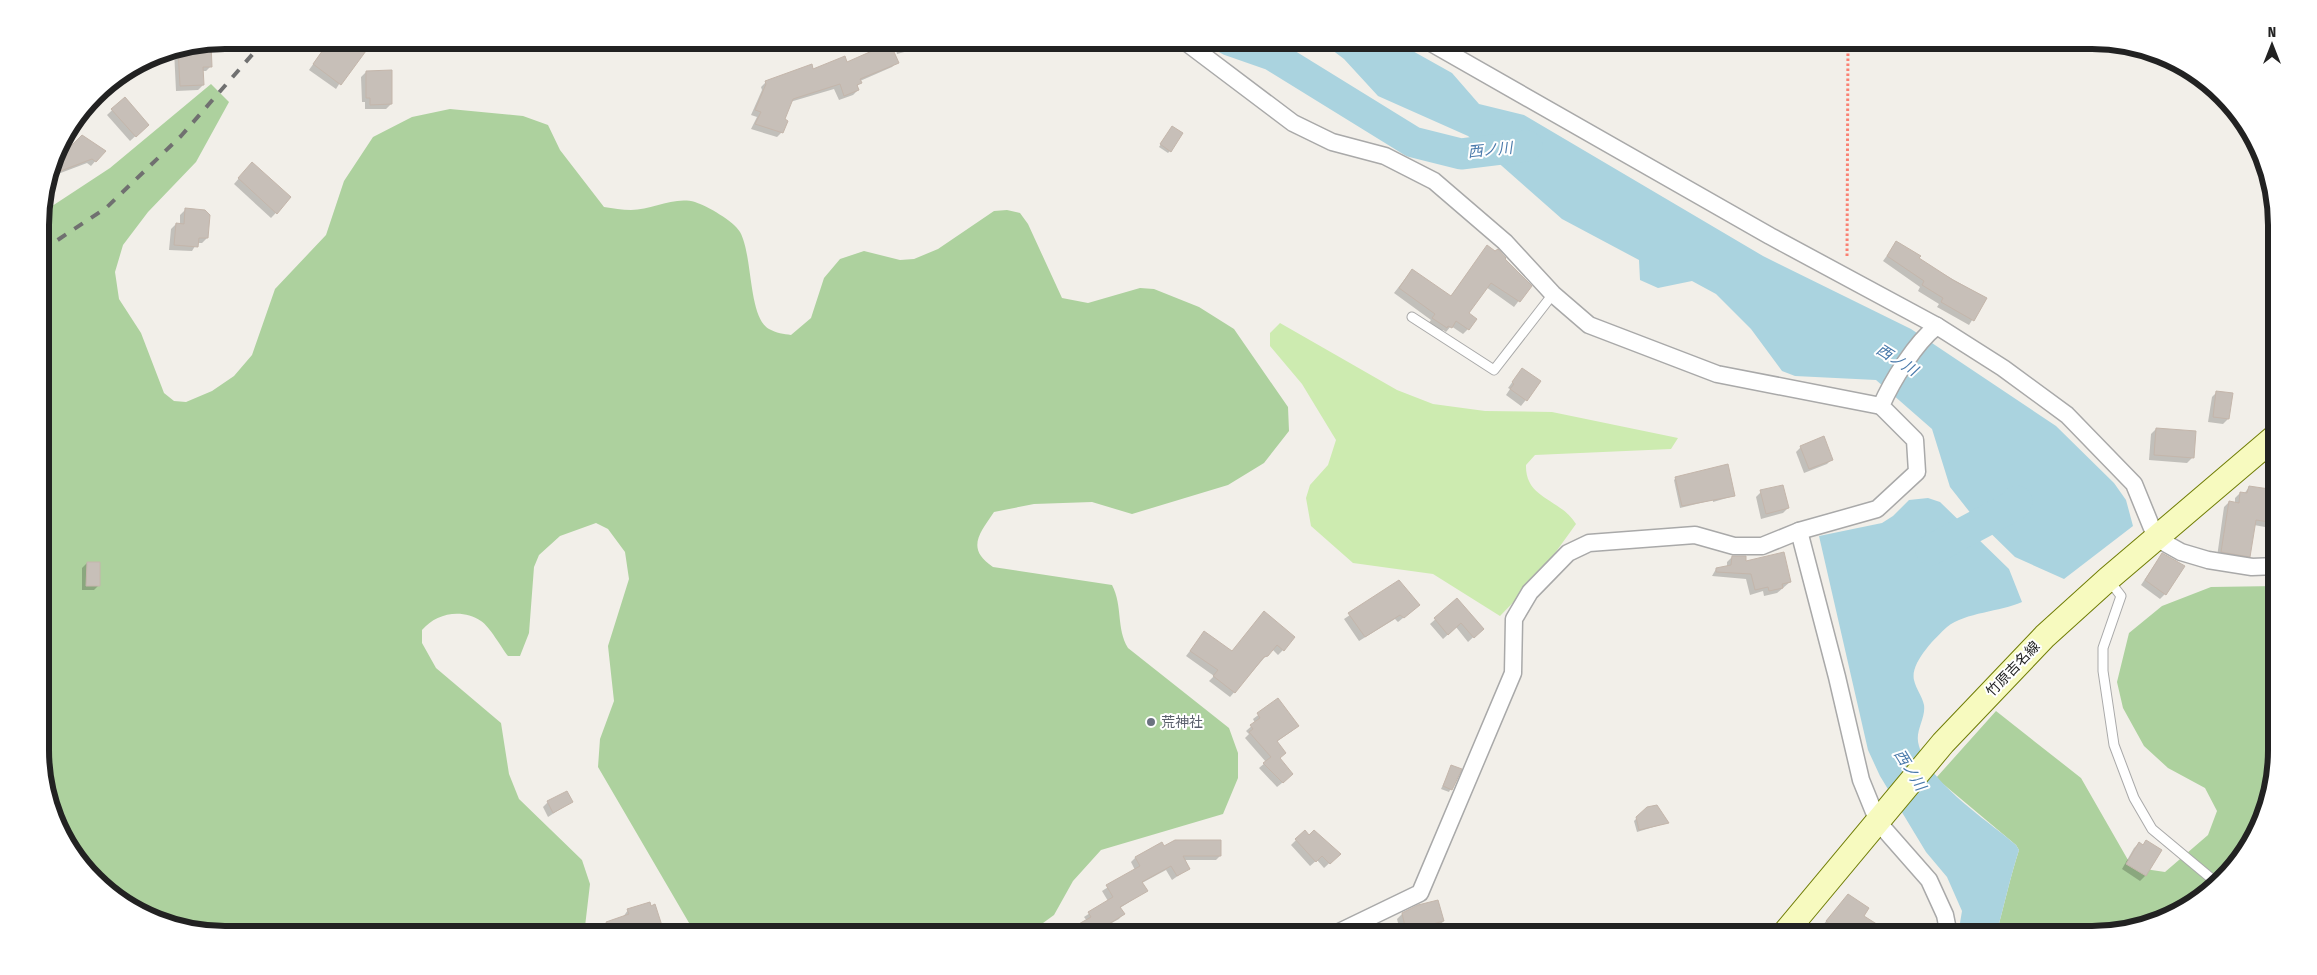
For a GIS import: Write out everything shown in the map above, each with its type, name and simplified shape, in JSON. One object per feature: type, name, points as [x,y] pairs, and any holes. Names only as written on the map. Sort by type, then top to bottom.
[{"type":"main road","name":"竹原吉名線","points":[[1791,926],[1943,743],[2045,636],[2108,579],[2268,443]]},
{"type":"street","points":[[1195,49],[1292,124],[1332,142],[1385,156],[1434,181],[1505,242],[1553,294],[1590,325],[1717,374],[1881,406],[1914,440],[1917,472],[1878,509],[1799,531],[1762,546],[1734,546],[1696,536],[1589,543],[1568,552],[1530,592],[1514,618],[1514,673],[1420,892],[1351,926]]},
{"type":"street","points":[[1442,49],[1932,330],[2003,368],[2067,415],[2134,484],[2156,538],[2181,552],[2208,560],[2252,567],[2268,566]]},
{"type":"street","points":[[1881,406],[1888,391],[1932,330]]},
{"type":"street","points":[[1799,531],[1837,677],[1861,780],[1881,818],[1929,880],[1946,915],[1948,926]]},
{"type":"lane","points":[[1412,317],[1494,370],[1553,294]]},
{"type":"lane","points":[[2108,579],[2121,596],[2103,648],[2103,672],[2114,745],[2134,798],[2152,829],[2212,879]]},
{"type":"path","points":[[1847,256],[1848,49]]},
{"type":"green space","points":[[211,84],[229,102],[196,162],[148,212],[123,245],[115,272],[119,299],[141,333],[164,393],[174,401],[186,402],[212,391],[234,376],[252,355],[275,289],[326,235],[344,181],[373,137],[412,117],[450,109],[523,116],[548,125],[560,150],[604,207],[628,210],[687,201],[695,202],[713,210],[740,232],[747,255],[757,312],[762,322],[769,329],[777,332],[791,335],[811,318],[824,278],[840,259],[864,251],[900,260],[914,259],[938,249],[994,211],[1007,210],[1020,213],[1028,224],[1062,298],[1088,303],[1140,288],[1154,289],[1199,307],[1234,329],[1288,407],[1289,431],[1264,463],[1228,485],[1132,514],[1092,502],[1034,504],[994,512],[980,534],[977,547],[980,554],[993,567],[1112,585],[1117,601],[1122,633],[1128,648],[1229,728],[1238,753],[1238,778],[1223,814],[1101,850],[1073,881],[1054,915],[1043,923],[1017,926],[691,926],[598,767],[600,739],[614,701],[608,646],[629,579],[625,552],[608,529],[596,523],[560,536],[539,555],[534,567],[529,633],[520,656],[508,656],[492,632],[474,617],[458,614],[442,616],[422,630],[422,643],[436,668],[501,723],[509,774],[519,799],[582,860],[590,884],[585,926],[213,926],[190,923],[168,917],[136,903],[100,875],[78,848],[58,807],[52,785],[49,762],[49,208],[110,168]]},
{"type":"green space","points":[[1280,323],[1397,390],[1433,404],[1485,411],[1552,412],[1678,438],[1671,449],[1535,455],[1526,465],[1527,476],[1531,485],[1537,492],[1569,515],[1576,524],[1537,578],[1500,616],[1433,574],[1353,563],[1311,526],[1306,498],[1310,485],[1328,465],[1336,440],[1302,384],[1270,346],[1270,333]]},
{"type":"green space","points":[[2268,586],[2267,774],[2259,807],[2245,839],[2225,866],[2200,890],[2180,903],[2149,917],[2127,923],[2104,926],[1998,926],[2019,850],[2016,845],[1936,778],[1996,711],[2081,778],[2128,860],[2138,868],[2165,872],[2208,835],[2217,811],[2205,788],[2168,768],[2144,746],[2123,708],[2117,682],[2129,633],[2162,606],[2211,587]]},
{"type":"water","points":[[1331,49],[1409,49],[1452,73],[1479,104],[1524,115],[1763,256],[1911,329],[2056,426],[2114,483],[2126,500],[2133,526],[2064,579],[2015,557],[1972,515],[1950,487],[1932,429],[1876,380],[1795,376],[1782,371],[1751,329],[1716,294],[1692,281],[1658,288],[1640,280],[1639,260],[1562,219],[1468,136],[1378,96],[1344,59]]},
{"type":"water","points":[[1928,498],[1940,502],[2009,569],[2022,602],[1964,618],[1947,627],[1925,651],[1914,673],[1914,680],[1924,705],[1918,741],[1925,760],[1946,787],[2016,845],[2019,850],[1998,926],[1960,926],[1962,911],[1947,877],[1926,852],[1880,776],[1868,750],[1819,536],[1882,523],[1893,516],[1909,500]]},
{"type":"building","points":[[211,49],[212,67],[203,67],[204,85],[180,86],[178,55]]},
{"type":"building","points":[[324,49],[367,49],[341,85],[313,64]]},
{"type":"building","points":[[876,49],[893,49],[899,63],[860,79],[862,83],[857,85],[859,90],[844,96],[840,84],[793,99],[785,119],[788,121],[783,133],[755,124],[761,112],[755,110],[766,84],[765,81],[812,64],[813,69],[845,56],[847,62]]},
{"type":"building","points":[[392,70],[392,104],[370,105],[370,98],[366,98],[366,71]]},
{"type":"building","points":[[125,97],[149,125],[136,137],[111,109]]},
{"type":"building","points":[[1172,126],[1183,133],[1171,152],[1160,144]]},
{"type":"building","points":[[82,135],[106,151],[96,162],[92,159],[57,172],[64,153]]},
{"type":"building","points":[[252,162],[291,197],[277,214],[238,178]]},
{"type":"building","points":[[185,208],[205,210],[210,215],[208,238],[199,238],[198,247],[174,245],[176,223],[184,224]]},
{"type":"building","points":[[1896,241],[1921,256],[1919,258],[1953,280],[1987,298],[1974,321],[1941,302],[1943,298],[1922,285],[1924,281],[1887,256]]},
{"type":"building","points":[[1487,245],[1495,251],[1498,249],[1505,259],[1532,286],[1520,302],[1491,283],[1469,313],[1477,319],[1469,330],[1456,321],[1452,328],[1448,326],[1447,328],[1432,318],[1435,314],[1399,288],[1412,269],[1451,296]]},
{"type":"building","points":[[1522,368],[1541,381],[1527,401],[1510,389],[1514,384],[1512,382]]},
{"type":"building","points":[[2216,391],[2233,393],[2229,419],[2213,417]]},
{"type":"building","points":[[2156,428],[2196,431],[2194,458],[2154,455]]},
{"type":"building","points":[[1824,436],[1833,460],[1809,469],[1800,446]]},
{"type":"building","points":[[1728,464],[1735,496],[1682,506],[1675,477]]},
{"type":"building","points":[[1783,485],[1789,508],[1766,514],[1760,490]]},
{"type":"building","points":[[2249,486],[2268,489],[2268,522],[2256,520],[2250,557],[2221,552],[2229,501],[2239,503],[2240,492],[2247,493]]},
{"type":"building","points":[[1784,552],[1791,582],[1782,584],[1783,588],[1769,591],[1768,587],[1755,590],[1751,574],[1716,572],[1716,568],[1731,565],[1732,556],[1746,556],[1746,561]]},
{"type":"building","points":[[2162,553],[2185,566],[2166,595],[2145,580]]},
{"type":"building","points":[[87,562],[100,562],[100,586],[86,586]]},
{"type":"building","points":[[1399,580],[1420,605],[1404,618],[1400,615],[1365,637],[1348,613]]},
{"type":"building","points":[[1457,598],[1484,629],[1474,638],[1461,623],[1448,635],[1434,618]]},
{"type":"building","points":[[1264,611],[1295,637],[1284,651],[1277,645],[1268,656],[1264,657],[1235,693],[1213,676],[1218,670],[1190,651],[1204,631],[1232,651]]},
{"type":"building","points":[[1278,698],[1299,726],[1277,741],[1286,753],[1280,758],[1293,774],[1283,783],[1263,763],[1271,757],[1249,732],[1253,729],[1250,725],[1260,718],[1257,713]]},
{"type":"building","points":[[1451,765],[1462,769],[1452,790],[1443,786]]},
{"type":"building","points":[[567,791],[573,802],[553,813],[547,801]]},
{"type":"building","points":[[1657,805],[1669,823],[1639,830],[1636,817],[1647,807]]},
{"type":"building","points":[[1305,830],[1309,835],[1314,830],[1341,854],[1330,864],[1322,856],[1316,862],[1295,839]]},
{"type":"building","points":[[1175,840],[1221,840],[1221,856],[1183,856],[1190,869],[1177,876],[1171,866],[1142,882],[1148,891],[1120,907],[1125,914],[1106,926],[1078,926],[1091,917],[1088,912],[1113,897],[1106,885],[1140,866],[1135,857],[1162,842],[1164,846]]},
{"type":"building","points":[[2146,840],[2162,850],[2146,876],[2126,864],[2139,842],[2143,845]]},
{"type":"building","points":[[1848,894],[1869,908],[1864,916],[1880,926],[1832,926],[1826,921]]},
{"type":"building","points":[[1438,900],[1444,921],[1425,926],[1405,926],[1402,913],[1418,905]]},
{"type":"building","points":[[650,902],[651,906],[655,904],[662,926],[607,926],[606,922],[629,914],[627,909]]},
{"type":"waterway","name":"西ノ川","points":[[1255,49],[1272,55],[1413,142],[1461,154],[1527,146]]},
{"type":"waterway","name":"西ノ川","points":[[1931,550],[2015,505],[2017,501]]},
{"type":"railway","points":[[49,246],[106,208],[181,136],[257,49]]},
{"type":"place","name":"荒神社","points":[[1151,722]]}]
